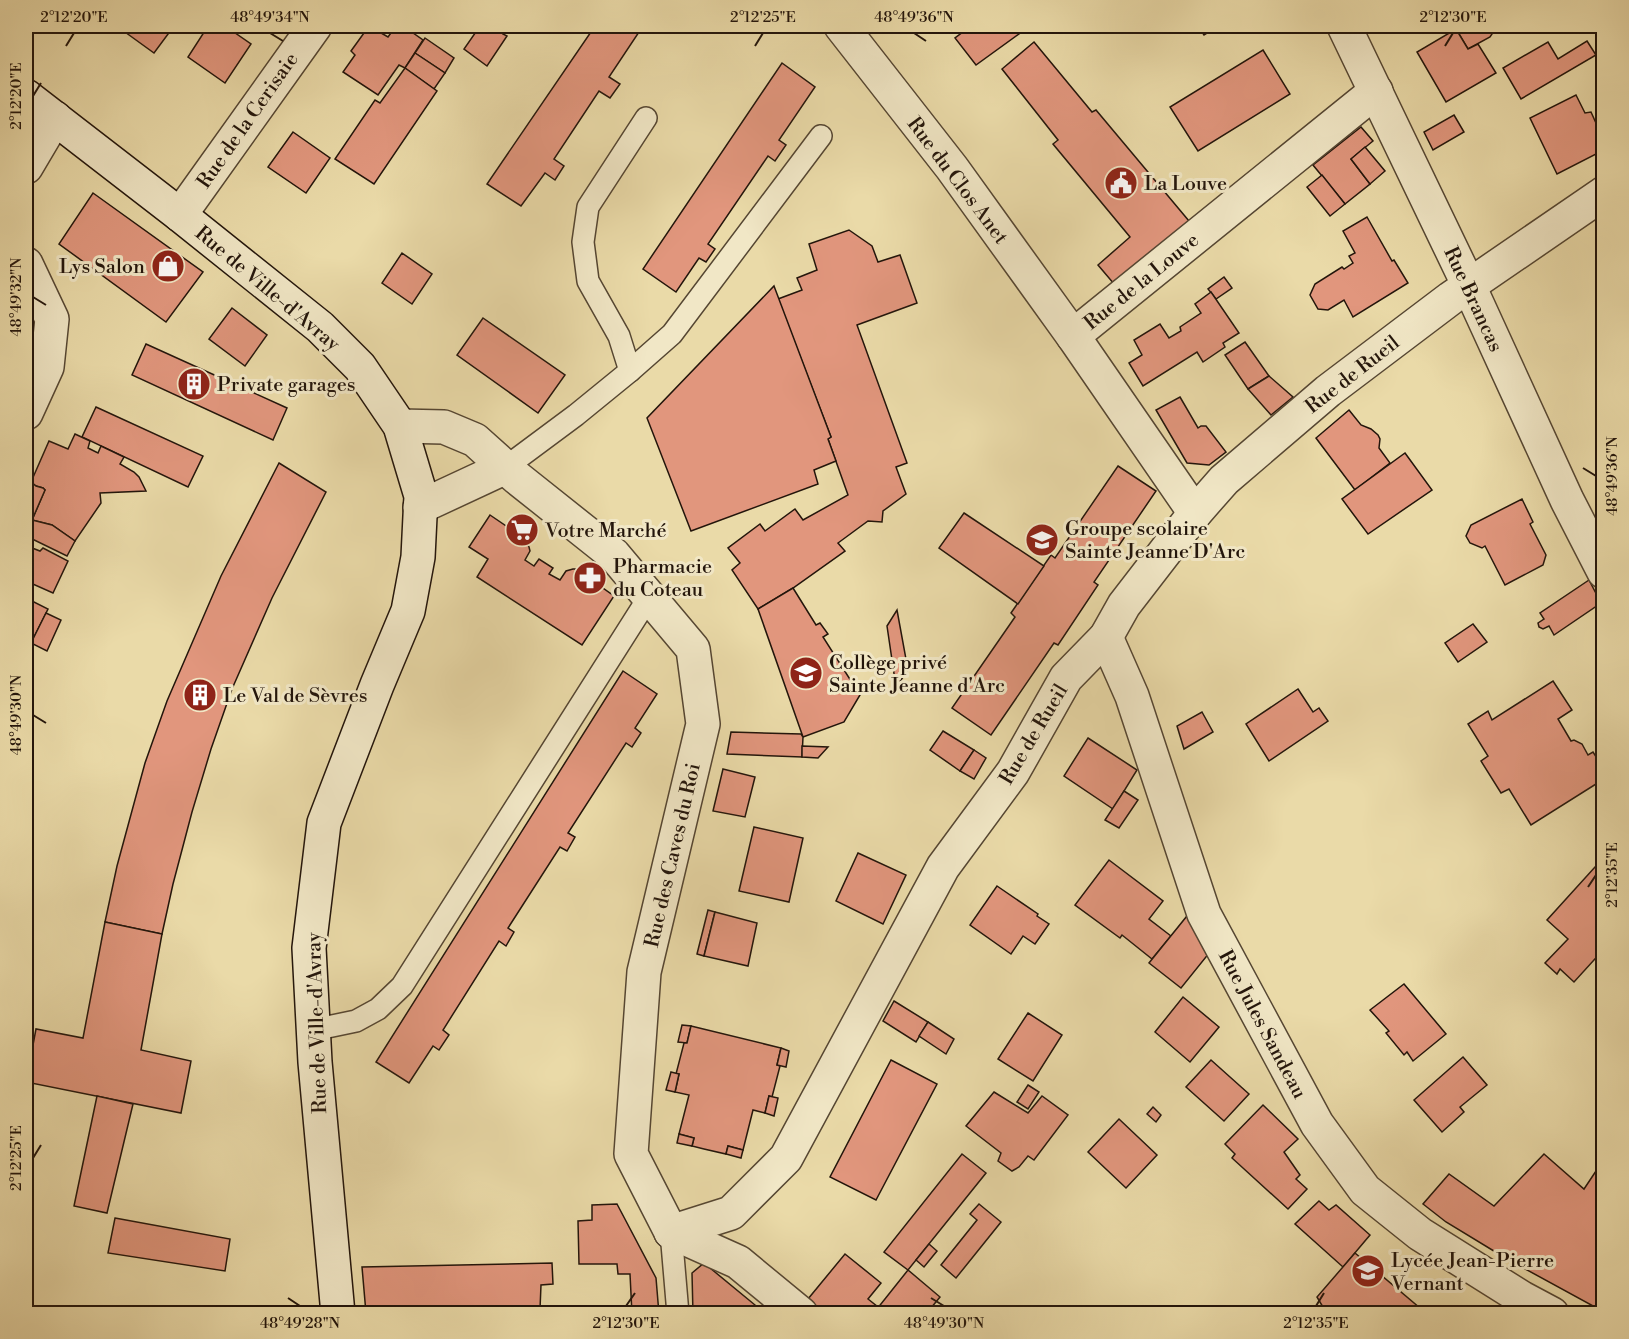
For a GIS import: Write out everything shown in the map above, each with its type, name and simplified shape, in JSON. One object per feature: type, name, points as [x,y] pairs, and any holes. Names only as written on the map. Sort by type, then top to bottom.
[{"type":"street","name":"Rue de la Cerisaie","points":[[180,215],[315,26]]},
{"type":"street","name":"Rue du Clos Anet","points":[[841,26],[952,168],[1073,336]]},
{"type":"street","name":"Rue Brancas","points":[[1344,26],[1469,286],[1566,500],[1604,572]]},
{"type":"street","name":"Rue de la Louve","points":[[1195,513],[1073,336],[1376,91]]},
{"type":"street","name":"Rue de Ville-d'Avray","points":[[26,96],[320,327],[360,366],[400,426],[421,496],[418,557],[408,611],[324,823],[309,948],[313,1030],[338,1314]]},
{"type":"street","points":[[26,167],[55,118]]},
{"type":"street","name":"Rue de Rueil","points":[[670,1232],[731,1213],[786,1158],[943,867],[1013,772],[1066,678],[1106,637],[1124,605],[1195,513],[1224,480],[1328,391],[1441,305],[1604,192]]},
{"type":"street","points":[[26,264],[52,320],[47,367],[26,413]]},
{"type":"street","name":"Rue des Caves du Roi","points":[[400,426],[444,428],[475,440],[614,555],[693,649],[703,724],[644,972],[631,1154],[670,1232]]},
{"type":"street","points":[[420,507],[506,467]]},
{"type":"street","name":"Rue Jules Sandeau","points":[[1106,637],[1132,696],[1204,914],[1317,1124],[1365,1190],[1420,1234],[1522,1298],[1552,1314]]},
{"type":"street","points":[[670,1232],[738,1262],[801,1314]]},
{"type":"lane","points":[[630,371],[619,336],[588,281],[583,242],[588,207],[646,118]]},
{"type":"lane","points":[[506,467],[576,415],[672,334],[821,136]]},
{"type":"lane","points":[[313,1030],[356,1021],[378,1009],[402,986],[649,597]]},
{"type":"lane","name":"Rue des Caves du Roi","points":[[670,1232],[678,1314]]},
{"type":"building","points":[[119,26],[174,26],[154,53]]},
{"type":"building","points":[[208,26],[225,26],[251,44],[225,83],[188,57]]},
{"type":"building","points":[[369,26],[388,37],[396,26],[403,26],[423,40],[405,68],[399,65],[378,95],[343,72],[355,55],[351,51]]},
{"type":"building","points":[[480,26],[509,26],[503,34],[507,36],[487,66],[464,49]]},
{"type":"building","points":[[595,26],[643,26],[609,77],[620,84],[610,98],[599,91],[554,159],[564,166],[555,180],[545,173],[521,206],[487,184]]},
{"type":"building","points":[[971,26],[1030,26],[976,65],[955,38]]},
{"type":"building","points":[[1198,26],[1213,26],[1215,28],[1204,35]]},
{"type":"building","points":[[1462,26],[1494,26],[1496,28],[1490,37],[1468,49],[1456,29]]},
{"type":"building","points":[[1456,29],[1468,49],[1478,44],[1496,73],[1446,102],[1417,52]]},
{"type":"building","points":[[425,38],[454,58],[445,73],[415,53]]},
{"type":"building","points":[[1587,41],[1596,55],[1521,99],[1503,68],[1548,42],[1558,59]]},
{"type":"building","name":"La Louve","points":[[1034,42],[1092,112],[1096,110],[1189,221],[1120,291],[1098,265],[1130,237],[1053,144],[1058,140],[1002,69]]},
{"type":"building","points":[[1263,50],[1290,94],[1198,151],[1170,107]]},
{"type":"building","points":[[415,53],[445,73],[434,89],[405,68]]},
{"type":"building","points":[[782,63],[815,87],[779,140],[786,145],[775,161],[768,156],[708,244],[715,249],[706,262],[699,258],[676,292],[643,269]]},
{"type":"building","points":[[405,68],[437,91],[374,184],[335,159],[375,100],[380,103]]},
{"type":"building","points":[[1576,95],[1585,113],[1591,112],[1600,132],[1596,134],[1604,150],[1557,174],[1530,118]]},
{"type":"building","points":[[1454,115],[1464,132],[1433,150],[1424,132]]},
{"type":"building","points":[[1361,127],[1373,141],[1351,159],[1370,184],[1345,204],[1313,165]]},
{"type":"building","points":[[293,132],[330,158],[306,193],[268,167]]},
{"type":"building","points":[[1365,147],[1385,171],[1370,184],[1351,159]]},
{"type":"building","points":[[1322,175],[1345,204],[1330,216],[1307,187]]},
{"type":"building","points":[[93,193],[203,272],[166,322],[59,244]]},
{"type":"building","points":[[1367,217],[1392,261],[1394,260],[1408,283],[1353,317],[1344,300],[1328,310],[1318,309],[1310,295],[1315,284],[1342,267],[1344,269],[1353,263],[1349,256],[1355,253],[1343,231]]},
{"type":"building","points":[[849,230],[872,246],[878,262],[900,255],[917,303],[857,325],[907,463],[896,467],[906,494],[883,511],[882,522],[868,521],[838,543],[845,551],[793,588],[758,609],[732,570],[740,563],[728,548],[760,524],[765,531],[795,509],[803,520],[848,495],[828,439],[831,437],[778,299],[802,290],[797,278],[817,270],[809,244]]},
{"type":"building","points":[[402,253],[432,274],[412,304],[382,283]]},
{"type":"building","points":[[1224,277],[1232,288],[1216,299],[1208,289]]},
{"type":"building","points":[[774,286],[831,437],[828,439],[836,461],[814,470],[818,484],[691,531],[647,418]]},
{"type":"building","points":[[1211,292],[1239,333],[1223,343],[1225,347],[1203,362],[1197,352],[1143,386],[1129,363],[1142,355],[1134,340],[1160,324],[1169,338],[1181,331],[1180,327],[1201,313],[1195,304]]},
{"type":"building","points":[[232,308],[267,335],[245,366],[209,339]]},
{"type":"building","points":[[483,318],[565,375],[538,413],[457,355]]},
{"type":"building","points":[[1245,342],[1269,376],[1248,389],[1225,355]]},
{"type":"building","name":"Private garages","points":[[146,344],[287,408],[273,440],[132,375]]},
{"type":"building","points":[[1269,376],[1293,397],[1271,415],[1248,389]]},
{"type":"building","points":[[1180,397],[1198,428],[1206,426],[1226,452],[1209,465],[1187,463],[1156,410]]},
{"type":"building","points":[[96,407],[203,456],[188,487],[82,437]]},
{"type":"building","points":[[1349,410],[1361,425],[1378,435],[1379,448],[1390,463],[1355,490],[1316,438]]},
{"type":"building","points":[[75,434],[90,441],[88,448],[98,453],[101,446],[124,457],[120,464],[139,477],[146,491],[100,493],[101,503],[75,541],[52,525],[32,520],[45,490],[31,482],[49,441],[68,449]]},
{"type":"building","points":[[1405,453],[1432,490],[1368,534],[1342,499]]},
{"type":"building","name":"Le Val de Sèvres","points":[[279,463],[326,492],[272,598],[232,689],[192,812],[162,934],[105,922],[117,866],[145,763],[167,701],[221,576]]},
{"type":"building","points":[[1118,466],[1156,491],[1094,582],[1098,585],[1058,645],[1054,643],[991,735],[952,708],[1015,617],[1011,613],[1051,555],[1055,558]]},
{"type":"building","points":[[31,482],[45,490],[32,520],[52,525],[75,541],[67,556],[26,536],[26,493]]},
{"type":"building","points":[[1522,499],[1533,522],[1530,524],[1546,555],[1543,565],[1505,585],[1485,546],[1482,548],[1470,543],[1466,536],[1471,525]]},
{"type":"building","points":[[964,513],[1044,566],[1018,604],[939,548]]},
{"type":"building","points":[[490,515],[525,539],[530,551],[525,560],[534,566],[539,559],[553,568],[549,574],[560,580],[566,571],[576,569],[614,596],[582,645],[477,577],[488,559],[469,547]]},
{"type":"building","points":[[27,546],[40,551],[43,548],[68,561],[53,593],[26,581]]},
{"type":"building","points":[[1589,580],[1601,603],[1554,635],[1549,626],[1543,629],[1539,627],[1538,623],[1544,619],[1540,613]]},
{"type":"building","points":[[793,588],[816,625],[820,623],[828,634],[823,637],[860,695],[844,722],[803,737],[758,609]]},
{"type":"building","points":[[26,598],[48,609],[30,645],[26,643]]},
{"type":"building","points":[[897,610],[908,670],[896,687],[887,626]]},
{"type":"building","points":[[46,613],[61,620],[47,651],[31,643]]},
{"type":"building","points":[[1473,624],[1487,642],[1458,662],[1445,643]]},
{"type":"building","points":[[623,671],[657,694],[635,728],[641,733],[632,747],[626,743],[568,833],[575,837],[567,851],[560,847],[508,928],[514,932],[506,946],[499,941],[443,1030],[449,1035],[439,1050],[433,1046],[409,1083],[376,1062]]},
{"type":"building","points":[[1553,681],[1572,710],[1558,719],[1571,741],[1582,744],[1588,755],[1593,752],[1604,769],[1604,779],[1531,825],[1509,789],[1501,793],[1481,761],[1488,756],[1468,724],[1488,711],[1492,720]]},
{"type":"building","points":[[1298,689],[1313,712],[1319,708],[1328,721],[1269,761],[1246,724]]},
{"type":"building","points":[[1202,712],[1213,732],[1184,749],[1177,726]]},
{"type":"building","points":[[943,731],[974,750],[960,771],[930,750]]},
{"type":"building","points":[[731,732],[801,734],[803,737],[802,757],[727,754]]},
{"type":"building","points":[[1088,738],[1137,770],[1113,809],[1064,776]]},
{"type":"building","points":[[802,746],[828,747],[818,758],[802,757]]},
{"type":"building","points":[[974,750],[986,758],[974,779],[960,771]]},
{"type":"building","points":[[723,769],[755,777],[745,817],[713,811]]},
{"type":"building","points":[[1124,791],[1138,800],[1119,828],[1105,820]]},
{"type":"building","points":[[754,827],[803,838],[789,902],[739,891]]},
{"type":"building","points":[[858,853],[906,875],[883,924],[836,901]]},
{"type":"building","points":[[1109,860],[1163,901],[1149,919],[1171,936],[1152,959],[1122,935],[1120,938],[1075,905]]},
{"type":"building","points":[[1595,867],[1604,875],[1604,949],[1574,982],[1560,969],[1557,974],[1545,963],[1568,939],[1547,920]]},
{"type":"building","points":[[997,886],[1049,924],[1035,944],[1023,936],[1011,954],[970,925]]},
{"type":"building","points":[[708,910],[715,912],[704,956],[697,954]]},
{"type":"building","points":[[1191,911],[1210,952],[1181,988],[1149,963]]},
{"type":"building","points":[[715,912],[757,923],[748,966],[704,956]]},
{"type":"building","points":[[105,922],[162,934],[141,1050],[191,1061],[181,1113],[26,1082],[36,1029],[83,1038]]},
{"type":"building","points":[[1404,984],[1446,1034],[1413,1061],[1407,1052],[1404,1055],[1386,1033],[1389,1031],[1370,1010]]},
{"type":"building","points":[[1183,997],[1219,1027],[1190,1062],[1155,1032]]},
{"type":"building","points":[[894,1001],[928,1022],[916,1042],[883,1021]]},
{"type":"building","points":[[1028,1013],[1062,1035],[1033,1081],[998,1059]]},
{"type":"building","points":[[928,1022],[954,1039],[946,1054],[919,1036]]},
{"type":"building","points":[[682,1025],[691,1026],[687,1043],[678,1042]]},
{"type":"building","points":[[691,1026],[781,1048],[777,1065],[780,1066],[772,1097],[769,1096],[765,1113],[753,1110],[743,1150],[728,1146],[726,1154],[692,1146],[694,1138],[679,1134],[689,1095],[675,1092],[679,1074],[676,1074]]},
{"type":"building","points":[[781,1048],[789,1051],[786,1067],[777,1065]]},
{"type":"building","points":[[1463,1057],[1487,1085],[1460,1107],[1464,1112],[1442,1132],[1414,1100]]},
{"type":"building","points":[[891,1060],[937,1084],[876,1200],[830,1177]]},
{"type":"building","points":[[1211,1060],[1249,1094],[1224,1121],[1186,1087]]},
{"type":"building","points":[[671,1072],[679,1074],[675,1092],[666,1090]]},
{"type":"building","points":[[1028,1085],[1039,1092],[1028,1109],[1017,1102]]},
{"type":"building","points":[[994,1092],[1028,1113],[1042,1096],[1068,1115],[1034,1160],[1028,1156],[1019,1167],[1012,1171],[998,1161],[1001,1153],[966,1126]]},
{"type":"building","points":[[97,1096],[133,1104],[107,1213],[74,1206]]},
{"type":"building","points":[[769,1096],[778,1098],[774,1116],[765,1113]]},
{"type":"building","points":[[1263,1105],[1298,1139],[1284,1152],[1300,1175],[1296,1179],[1307,1189],[1288,1209],[1232,1158],[1235,1154],[1225,1144]]},
{"type":"building","points":[[1153,1107],[1161,1115],[1156,1122],[1147,1114]]},
{"type":"building","points":[[1119,1119],[1157,1155],[1126,1188],[1088,1152]]},
{"type":"building","points":[[679,1134],[694,1138],[692,1146],[677,1143]]},
{"type":"building","points":[[728,1146],[743,1150],[741,1158],[726,1154]]},
{"type":"building","points":[[962,1154],[986,1173],[908,1270],[884,1252]]},
{"type":"building","points":[[1544,1154],[1584,1189],[1604,1159],[1604,1312],[1507,1259],[1446,1222],[1423,1204],[1449,1174],[1494,1206]]},
{"type":"building","points":[[1319,1201],[1329,1210],[1336,1205],[1370,1235],[1343,1267],[1295,1224]]},
{"type":"building","points":[[617,1204],[656,1278],[659,1314],[632,1314],[630,1274],[618,1274],[617,1264],[579,1264],[578,1221],[592,1220],[592,1205]]},
{"type":"building","points":[[979,1204],[1001,1222],[956,1278],[941,1265],[977,1220],[970,1214]]},
{"type":"building","points":[[115,1218],[230,1239],[225,1271],[108,1253]]},
{"type":"building","points":[[929,1244],[937,1251],[924,1267],[916,1260]]},
{"type":"building","points":[[1355,1253],[1427,1314],[1327,1314],[1317,1297]]},
{"type":"building","points":[[845,1254],[881,1283],[868,1299],[878,1307],[873,1314],[826,1314],[808,1299]]},
{"type":"building","points":[[552,1263],[553,1284],[541,1285],[540,1309],[366,1313],[362,1267]]},
{"type":"building","points":[[704,1263],[755,1305],[747,1314],[693,1314],[692,1273]]},
{"type":"building","points":[[908,1270],[940,1297],[926,1314],[873,1314]]},
{"type":"place","name":"La Louve","points":[[1121,183]]},
{"type":"place","name":"Lys Salon","points":[[168,266]]},
{"type":"place","name":"Private garages","points":[[194,384]]},
{"type":"place","name":"Votre Marché","points":[[522,530]]},
{"type":"place","name":"Groupe scolaire Sainte Jeanne D'Arc","points":[[1042,540]]},
{"type":"place","name":"Pharmacie du Coteau","points":[[590,578]]},
{"type":"place","name":"Collège privé Sainte Jeanne d'Arc","points":[[806,673]]},
{"type":"place","name":"Le Val de Sèvres","points":[[200,695]]},
{"type":"place","name":"Lycée Jean-Pierre Vernant","points":[[1368,1271]]}]
